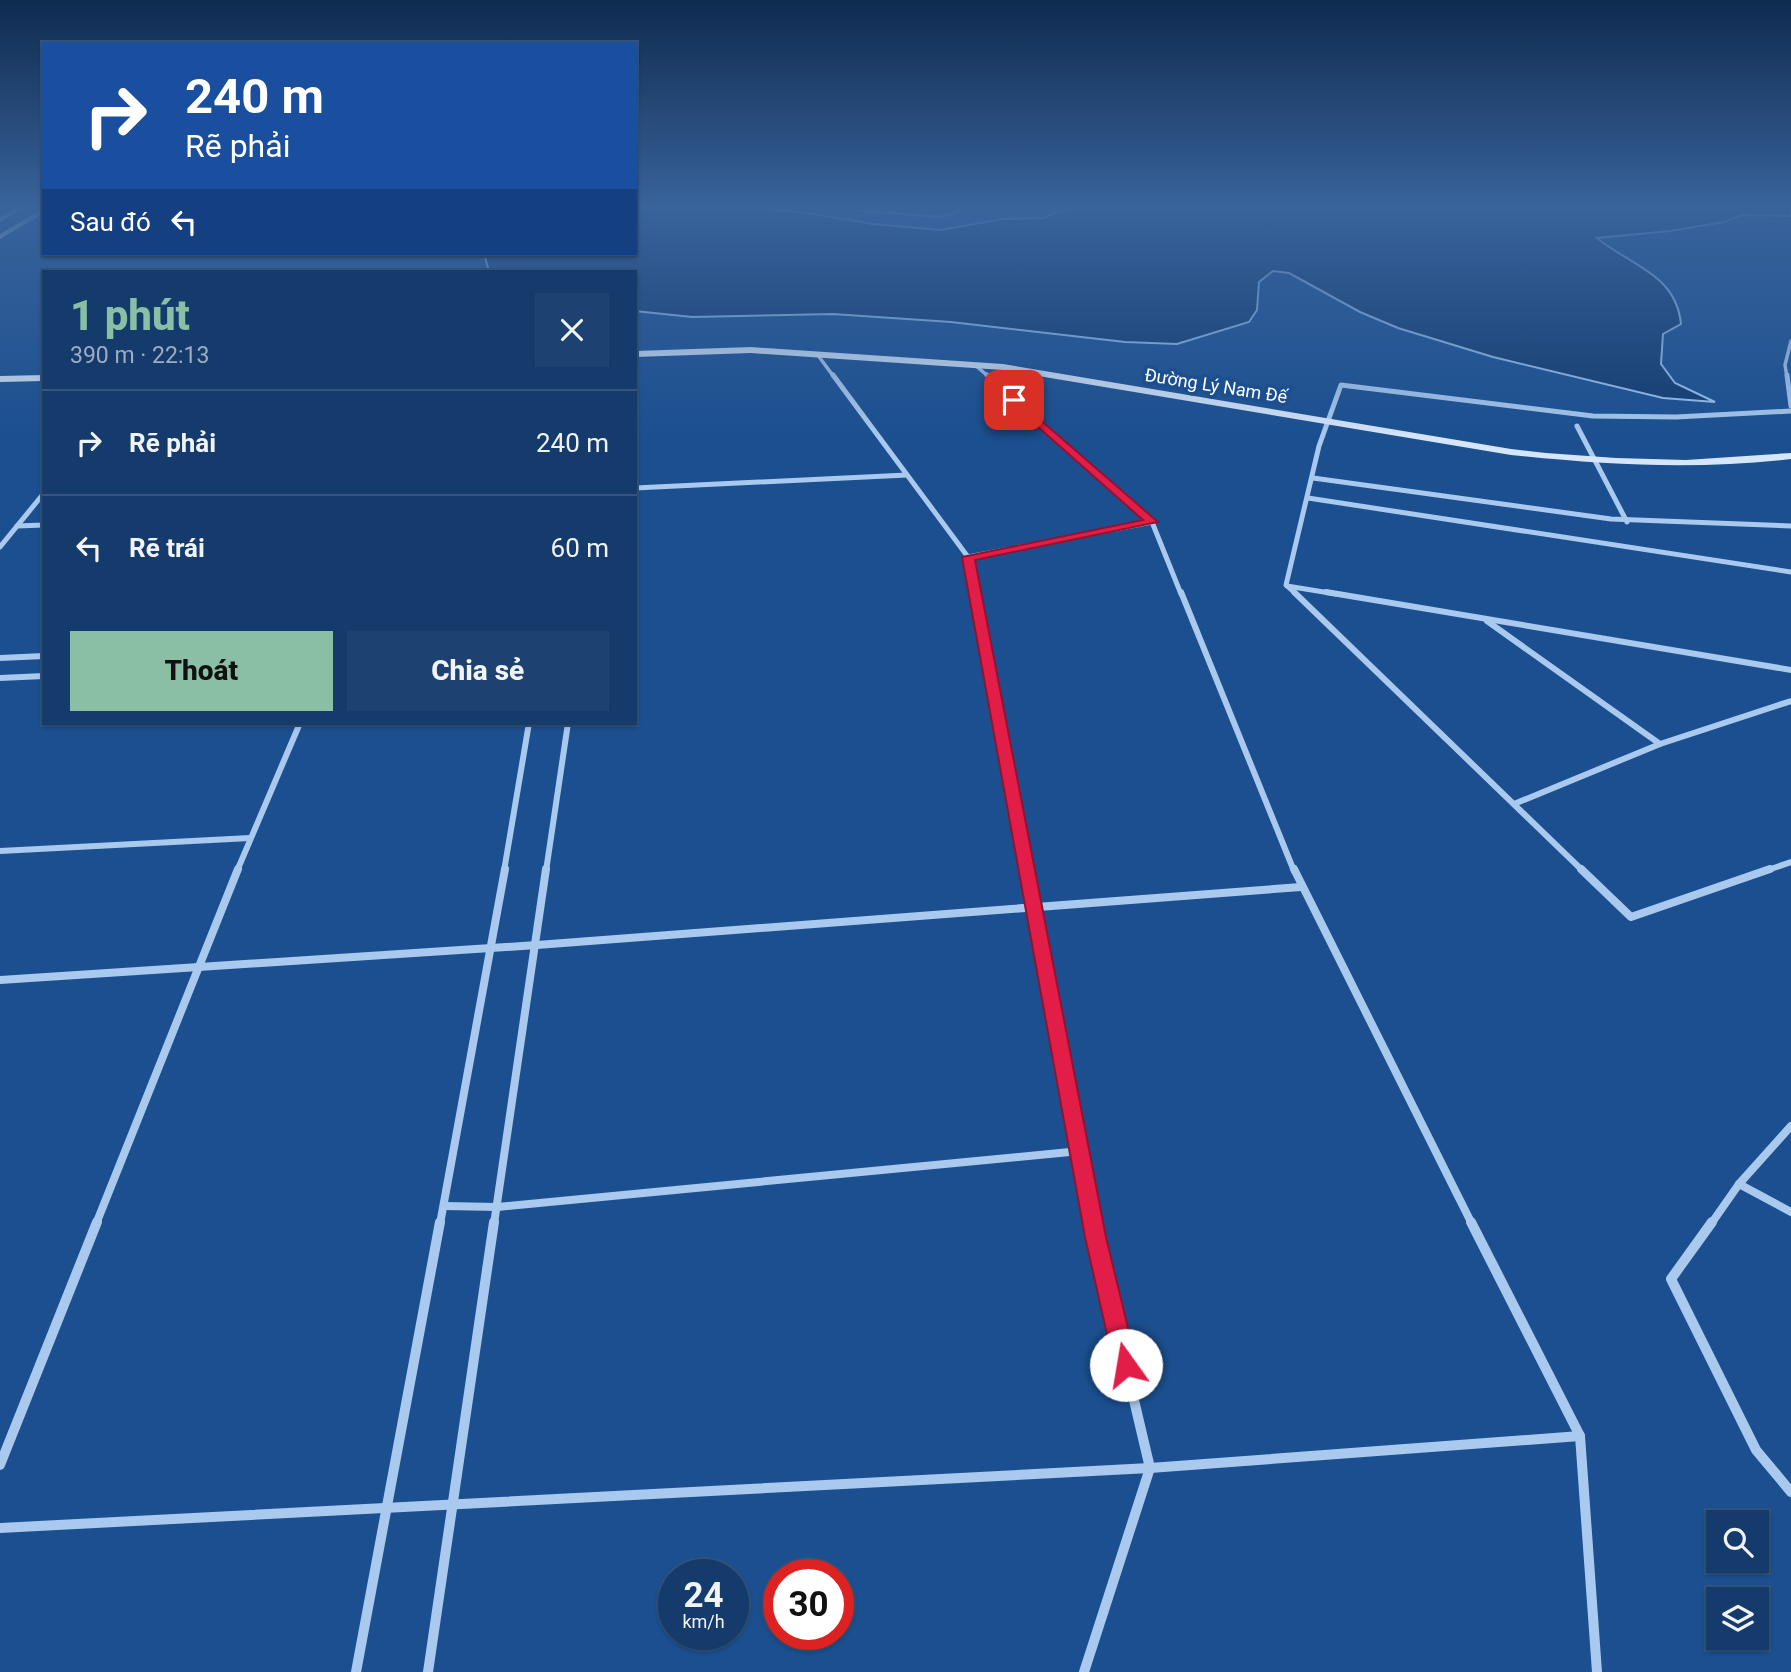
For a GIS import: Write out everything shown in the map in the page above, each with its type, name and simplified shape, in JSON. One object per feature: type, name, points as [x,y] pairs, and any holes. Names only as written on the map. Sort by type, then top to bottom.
[{"type":"street","points":[[1286,585],[1337,388],[1346,384],[1593,416],[1676,418],[1791,408],[1788,364],[1791,341]]},
{"type":"street","name":"Đường Lý Nam Đế","points":[[637,354],[751,351],[975,365],[1511,452],[1596,460],[1679,462],[1791,456]]},
{"type":"street","points":[[817,354],[968,557],[1096,1237],[1150,1468],[1084,1672]]},
{"type":"street","points":[[975,365],[1152,522],[1301,887],[1580,1436],[1597,1672]]},
{"type":"street","points":[[0,379],[42,378]]},
{"type":"street","points":[[1577,426],[1627,522]]},
{"type":"street","points":[[637,488],[907,475]]},
{"type":"street","points":[[1313,478],[1627,522],[1716,528],[1791,526]]},
{"type":"street","points":[[0,547],[42,495]]},
{"type":"street","points":[[1308,498],[1791,572]]},
{"type":"street","points":[[968,557],[1152,522]]},
{"type":"street","points":[[17,526],[42,525]]},
{"type":"street","points":[[1286,585],[1791,670]]},
{"type":"street","points":[[1286,585],[1631,916],[1791,862]]},
{"type":"street","points":[[1483,618],[1660,744]]},
{"type":"street","points":[[0,659],[42,656]]},
{"type":"street","points":[[0,678],[42,676]]},
{"type":"street","points":[[1514,804],[1660,744],[1791,701]]},
{"type":"street","points":[[0,1465],[250,838],[299,725]]},
{"type":"street","points":[[356,1672],[492,946],[529,725]]},
{"type":"street","points":[[428,1672],[568,725]]},
{"type":"street","points":[[0,851],[250,838]]},
{"type":"street","points":[[0,980],[537,945],[1301,887]]},
{"type":"street","points":[[1791,1126],[1739,1184],[1671,1279],[1756,1450],[1791,1492]]},
{"type":"street","points":[[444,1206],[498,1207],[1080,1151]]},
{"type":"street","points":[[1739,1184],[1791,1212]]},
{"type":"street","points":[[0,1528],[453,1502],[1150,1468],[1580,1436]]},
{"type":"shaded area","points":[[637,284],[1259,284],[1257,310],[1249,322],[1177,344],[1125,342],[951,322],[833,314],[692,317],[637,311]]},
{"type":"shaded area","points":[[1309,284],[1663,284],[1671,293],[1681,324],[1663,334],[1661,364],[1675,383],[1715,402],[1663,398],[1493,357],[1398,328],[1360,312]]},
{"type":"route","points":[[1014,400],[1152,522],[968,557],[1096,1237],[1126,1365]]}]
